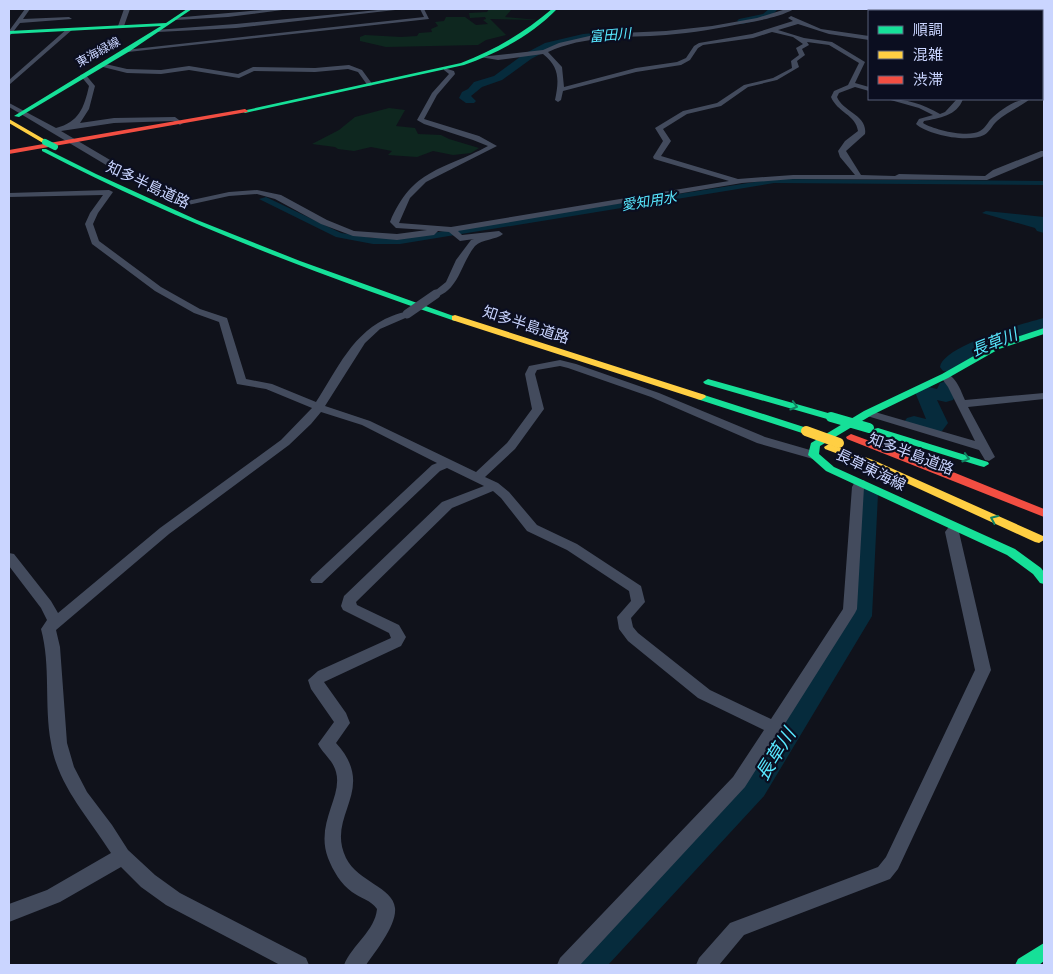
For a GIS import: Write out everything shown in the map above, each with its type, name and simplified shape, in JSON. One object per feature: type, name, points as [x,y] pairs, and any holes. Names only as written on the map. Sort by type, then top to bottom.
[{"type":"main road","name":"東海緑線","points":[[16,116],[128,50],[190,9]]},
{"type":"main road","points":[[9,152],[180,123],[446,69],[484,57],[530,32],[556,9]]},
{"type":"main road","points":[[9,30],[68,26],[167,24]]},
{"type":"main road","name":"知多半島道路","points":[[16,116],[44,146],[100,179],[180,216],[324,273],[418,306],[806,430],[851,437],[953,475],[1044,513]]},
{"type":"main road","name":"知多半島道路","points":[[9,129],[141,191],[275,247],[418,298],[612,359],[806,430]]},
{"type":"main road","name":"長草東海線","points":[[1044,331],[996,347],[945,376],[868,413],[815,445],[813,455],[830,469],[1022,558],[1044,580]]},
{"type":"main road","points":[[612,359],[638,364]]},
{"type":"main road","points":[[699,380],[869,428],[985,456]]},
{"type":"main road","points":[[806,430],[869,462],[1039,539]]},
{"type":"main road","name":"知多半島道路","points":[[834,445],[947,483],[1044,524]]},
{"type":"main road","points":[[1024,965],[1044,951]]},
{"type":"street","points":[[121,26],[127,9]]},
{"type":"street","points":[[281,9],[287,20]]},
{"type":"street","points":[[167,24],[245,11],[288,9]]},
{"type":"street","points":[[167,24],[236,26],[401,9]]},
{"type":"street","points":[[128,50],[427,18],[422,9]]},
{"type":"street","points":[[484,57],[498,58],[544,52],[562,44],[587,38],[695,31],[758,19],[791,9]]},
{"type":"street","points":[[9,30],[24,12],[34,13]]},
{"type":"street","points":[[9,83],[68,26],[73,12],[53,12]]},
{"type":"street","points":[[780,12],[798,22],[832,34],[868,38]]},
{"type":"street","points":[[17,19],[68,26]]},
{"type":"street","points":[[9,30],[17,19]]},
{"type":"street","points":[[560,90],[636,70],[679,64],[688,59],[696,47],[701,44],[753,36],[798,22]]},
{"type":"street","points":[[742,182],[729,180],[657,158],[667,141],[659,128],[685,112],[719,105],[746,86],[775,79],[796,68],[794,61],[802,54],[799,48],[807,43],[796,36],[772,30]]},
{"type":"street","points":[[803,40],[830,43],[861,61],[862,64],[851,84],[854,85]]},
{"type":"street","points":[[544,52],[557,60],[561,70],[558,100]]},
{"type":"street","points":[[101,65],[127,71],[161,72],[189,68],[239,76],[253,69],[349,68],[360,70],[370,85]]},
{"type":"street","points":[[299,965],[173,899],[148,881],[122,856],[106,830],[81,797],[66,767],[59,743],[53,647],[48,629],[55,621],[65,616],[130,559],[190,511],[297,433],[330,391],[346,363],[369,334],[380,326],[407,314],[450,284],[461,260],[474,242],[499,234],[451,232],[439,228],[396,225],[394,222],[400,204],[418,184],[432,174],[494,146],[476,138],[426,124],[420,120],[434,94],[452,74],[452,72],[446,69]]},
{"type":"street","points":[[54,131],[75,124],[87,109],[92,86],[83,75]]},
{"type":"street","points":[[858,174],[844,157],[842,151],[848,143],[862,132],[862,127],[853,115],[838,106],[834,97],[836,92],[854,85],[868,89]]},
{"type":"street","points":[[894,100],[921,106],[938,116]]},
{"type":"street","points":[[960,100],[947,114],[922,120],[919,124],[923,128],[930,130],[960,135],[976,135],[982,133],[994,119],[1014,104],[1024,100]]},
{"type":"street","points":[[9,105],[16,116],[54,131],[141,182],[191,202],[229,194],[257,192],[278,197],[324,222],[353,233],[398,237],[451,232],[778,177],[843,181],[907,178],[986,178],[996,172],[1044,153]]},
{"type":"street","points":[[70,126],[169,119],[175,119],[180,123]]},
{"type":"street","points":[[777,174],[858,174],[907,178]]},
{"type":"street","points":[[9,195],[109,192],[94,213],[89,224],[95,242],[158,289],[197,311],[223,320],[242,382],[268,386],[318,407],[366,422],[494,486],[506,495],[532,528],[572,547],[636,590],[638,602],[624,617],[626,629],[632,637],[704,694],[775,728]]},
{"type":"street","points":[[477,477],[497,462],[519,438],[538,409],[530,374],[533,368],[560,363],[654,395],[761,440],[813,455]]},
{"type":"street","points":[[945,376],[953,386],[985,456]]},
{"type":"street","points":[[960,404],[1044,396]]},
{"type":"street","points":[[868,413],[985,456]]},
{"type":"street","points":[[317,580],[436,468],[447,463]]},
{"type":"street","points":[[567,965],[739,782],[850,610],[858,487],[860,483]]},
{"type":"street","points":[[354,965],[380,926],[387,911],[385,904],[378,898],[355,884],[337,858],[334,847],[333,826],[346,780],[342,766],[333,749],[326,744],[342,723],[340,717],[316,686],[316,680],[323,675],[396,642],[398,637],[394,629],[352,609],[348,606],[349,600],[447,505],[494,486]]},
{"type":"street","points":[[706,965],[737,929],[884,873],[892,863],[983,670],[952,532],[956,527]]},
{"type":"street","points":[[9,557],[15,577],[46,605],[55,621]]},
{"type":"street","points":[[9,913],[36,905],[89,877],[122,856]]},
{"type":"green space","points":[[489,9],[512,9],[505,17],[538,20],[490,19],[506,35],[486,40],[478,45],[386,47],[360,41],[360,37],[365,35],[401,37],[417,36],[419,33],[432,32],[431,29],[438,26],[435,22],[444,21],[446,17],[465,17],[476,25],[488,24],[483,20],[486,19],[485,17],[470,18],[469,13],[487,12]]},
{"type":"green space","points":[[389,108],[405,110],[396,126],[415,128],[418,134],[441,135],[479,148],[471,153],[453,155],[433,151],[417,157],[388,155],[392,151],[371,147],[354,151],[312,144],[339,130],[355,117]]},
{"type":"water","points":[[986,211],[1044,217],[1044,233],[1037,231],[1035,228],[982,213]]},
{"type":"waterway","name":"富田川","points":[[742,21],[766,16],[774,9]]},
{"type":"waterway","name":"富田川","points":[[470,101],[465,98],[466,94],[472,91],[478,84],[498,78],[538,50],[571,39],[617,34]]},
{"type":"waterway","name":"愛知用水","points":[[263,199],[339,235],[373,241],[400,241],[774,181],[1044,183]]},
{"type":"waterway","name":"長草川","points":[[949,367],[949,364],[989,340],[1044,323]]},
{"type":"waterway","name":"長草川","points":[[914,422],[935,427],[938,423],[924,392],[946,396],[947,387]]},
{"type":"waterway","name":"長草川","points":[[586,965],[754,787],[860,616],[867,494]]},
{"type":"traffic: fast","points":[[17,116],[128,50],[190,9]]},
{"type":"traffic: fast","points":[[245,111],[462,64],[488,54],[512,41],[555,9]]},
{"type":"traffic: fast","points":[[9,32],[167,24]]},
{"type":"traffic: fast","points":[[45,142],[55,147]]},
{"type":"traffic: fast","points":[[44,150],[194,222],[298,263],[455,318]]},
{"type":"traffic: fast","points":[[1044,331],[996,347],[945,376],[868,413],[815,445],[813,455],[830,469],[1011,552],[1037,571],[1044,580]]},
{"type":"traffic: fast","points":[[708,382],[831,417]]},
{"type":"traffic: fast","points":[[701,397],[806,431]]},
{"type":"traffic: fast","points":[[831,417],[869,428]]},
{"type":"traffic: fast","points":[[878,431],[984,464]]},
{"type":"traffic: fast","points":[[1024,965],[1044,951]]},
{"type":"traffic: slow","points":[[9,121],[45,142]]},
{"type":"traffic: slow","points":[[455,318],[701,397]]},
{"type":"traffic: slow","points":[[806,431],[839,443]]},
{"type":"traffic: slow","points":[[829,447],[869,462],[1039,539]]},
{"type":"traffic: jam","points":[[9,152],[245,111]]},
{"type":"traffic: jam","points":[[851,437],[944,472],[1044,513]]}]
